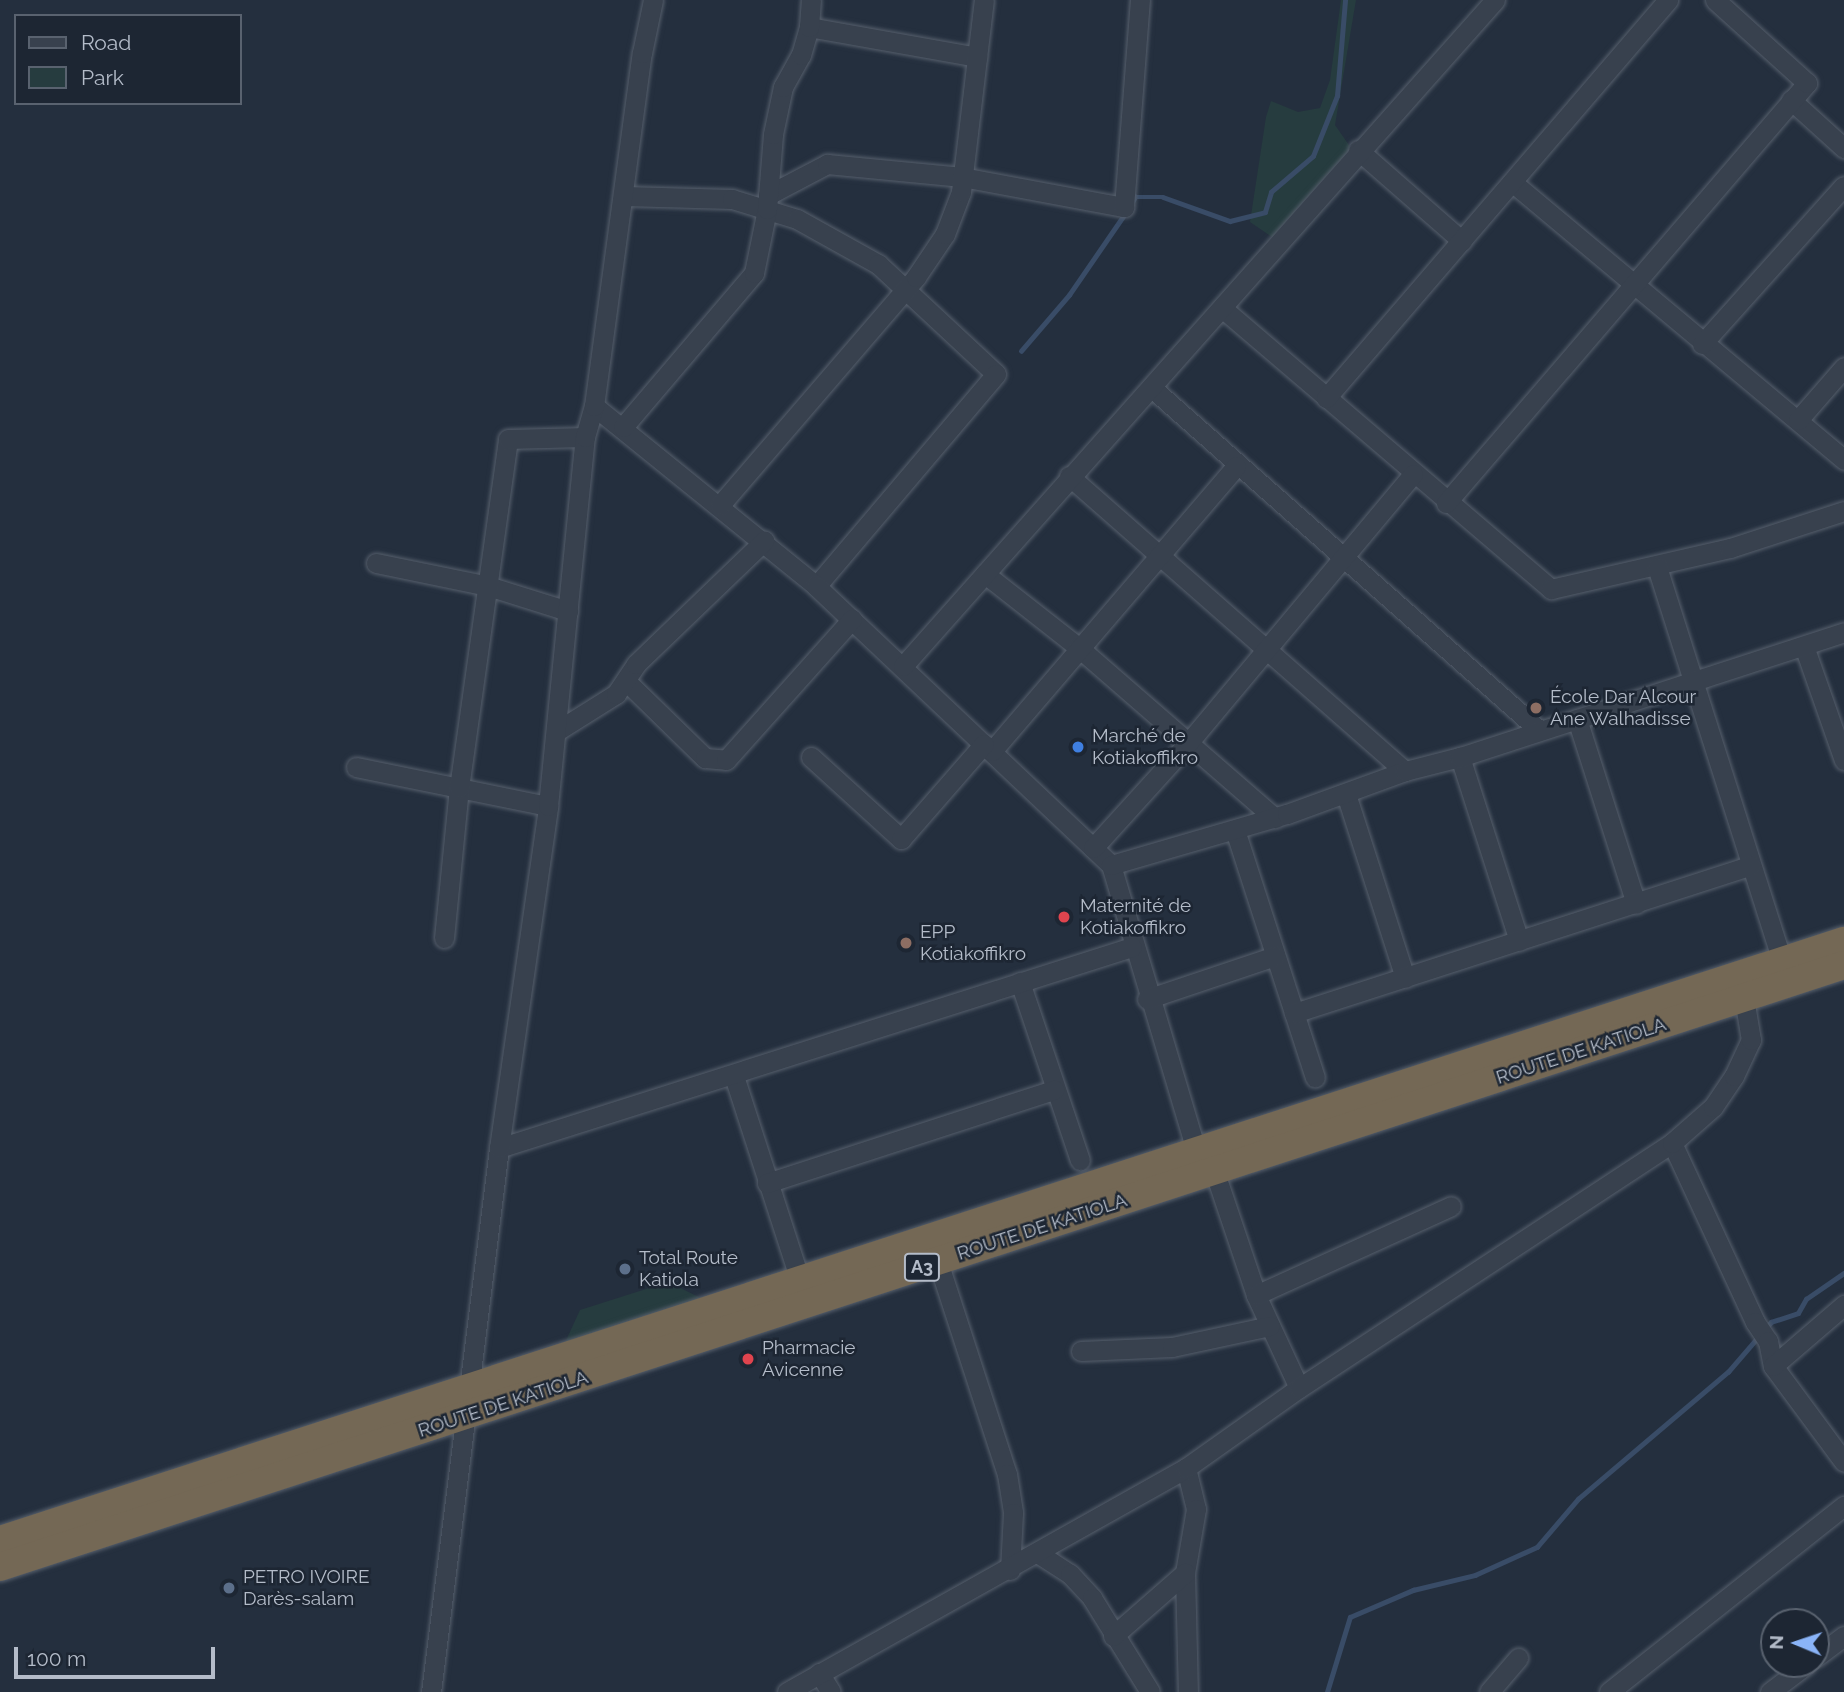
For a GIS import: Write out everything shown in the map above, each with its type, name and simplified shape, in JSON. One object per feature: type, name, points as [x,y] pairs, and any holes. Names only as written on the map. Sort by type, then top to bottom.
[{"type":"highway","name":"ROUTE DE KATIOLA","points":[[0,1540],[937,1262],[1205,1161],[1844,941]]},
{"type":"highway","name":"ROUTE DE KATIOLA","points":[[0,1567],[469,1402],[800,1280],[1205,1161],[1744,998],[1844,965]]},
{"type":"street","points":[[431,1692],[499,1148],[548,806],[585,437],[594,406],[642,53],[653,0]]},
{"type":"street","points":[[623,427],[754,273],[783,87],[801,55],[809,27],[811,0]]},
{"type":"street","points":[[720,505],[905,290],[944,234],[962,177],[984,0]]},
{"type":"street","points":[[767,202],[827,164],[962,177],[1124,207],[1140,0]]},
{"type":"street","points":[[903,666],[1069,476],[1152,388],[1358,150],[1496,0]]},
{"type":"street","points":[[1326,398],[1668,0]]},
{"type":"street","points":[[1446,503],[1630,284],[1791,100],[1806,79],[1715,0]]},
{"type":"street","points":[[809,27],[977,57]]},
{"type":"street","points":[[1791,100],[1844,148]]},
{"type":"street","points":[[1358,150],[1462,240]]},
{"type":"street","points":[[1512,182],[1630,284],[1844,460]]},
{"type":"street","points":[[1702,344],[1844,186]]},
{"type":"street","points":[[624,196],[767,202],[878,264],[996,374],[816,586]]},
{"type":"street","points":[[1222,308],[1446,503],[1551,589],[1657,567],[1842,512],[1844,492]]},
{"type":"street","points":[[1798,420],[1844,367]]},
{"type":"street","points":[[1152,388],[1236,466],[1539,730]]},
{"type":"street","points":[[594,406],[720,505],[816,586],[1111,865],[1147,999],[1205,1161],[1256,1295],[1299,1388]]},
{"type":"street","points":[[444,938],[459,788],[508,439],[585,437]]},
{"type":"street","points":[[811,757],[901,839],[988,748],[1161,556],[1236,466]]},
{"type":"street","points":[[1093,848],[1189,742],[1413,474]]},
{"type":"street","points":[[1069,476],[1405,771]]},
{"type":"street","points":[[557,731],[627,682],[636,664],[764,541]]},
{"type":"street","points":[[376,563],[488,586],[568,611]]},
{"type":"street","points":[[1657,567],[1782,962]]},
{"type":"street","points":[[985,574],[1078,647],[1275,818]]},
{"type":"street","points":[[627,682],[705,758],[726,760],[852,619]]},
{"type":"street","points":[[1111,865],[1275,818],[1405,771],[1460,757],[1844,632]]},
{"type":"street","points":[[1804,646],[1844,760]]},
{"type":"street","points":[[1577,719],[1636,904]]},
{"type":"street","points":[[1460,757],[1519,941]]},
{"type":"street","points":[[355,767],[548,806]]},
{"type":"street","points":[[1346,794],[1405,978]]},
{"type":"street","points":[[1235,830],[1315,1077]]},
{"type":"street","points":[[1294,1013],[1751,865]]},
{"type":"street","points":[[499,1148],[734,1076],[1132,947]]},
{"type":"street","points":[[1147,999],[1275,956]]},
{"type":"street","points":[[1020,982],[1054,1090],[1080,1160]]},
{"type":"street","points":[[787,1692],[1010,1570],[1186,1468],[1299,1388],[1672,1143],[1713,1107],[1734,1076],[1751,1040],[1744,998]]},
{"type":"street","points":[[734,1076],[800,1280]]},
{"type":"street","points":[[767,1183],[1054,1090]]},
{"type":"street","points":[[1672,1143],[1755,1322],[1768,1342],[1773,1366],[1844,1462]]},
{"type":"street","points":[[1256,1295],[1451,1206]]},
{"type":"street","points":[[937,1262],[1007,1474],[1013,1513],[1010,1570]]},
{"type":"street","points":[[1773,1366],[1844,1305]]},
{"type":"street","points":[[1082,1350],[1172,1347],[1270,1326]]},
{"type":"street","points":[[1186,1468],[1196,1509],[1185,1573],[1188,1692]]},
{"type":"street","points":[[1609,1692],[1844,1506]]},
{"type":"street","points":[[1039,1553],[1070,1574],[1092,1598],[1150,1692]]},
{"type":"street","points":[[1113,1636],[1185,1573]]},
{"type":"street","points":[[1489,1692],[1518,1658]]},
{"type":"street","points":[[818,1673],[831,1692]]},
{"type":"street","points":[[1770,1692],[1788,1678]]},
{"type":"green space","points":[[1341,0],[1356,0],[1335,125],[1351,148],[1272,237],[1250,222],[1266,117],[1271,101],[1298,112],[1320,108],[1330,80]]},
{"type":"green space","points":[[668,1282],[707,1301],[563,1347],[580,1310]]},
{"type":"waterway","points":[[1132,202],[1135,197],[1163,197],[1230,221],[1265,212],[1271,192],[1313,156],[1337,96],[1345,0]]},
{"type":"waterway","points":[[1021,351],[1069,295],[1126,212]]},
{"type":"waterway","points":[[1765,1329],[1771,1322],[1798,1313],[1806,1299],[1844,1273]]},
{"type":"waterway","points":[[1327,1692],[1350,1617],[1413,1590],[1475,1575],[1537,1547],[1578,1499],[1728,1372],[1759,1336]]},
{"type":"place","name":"École Dar Alcour Ane Walhadisse","points":[[1536,708]]},
{"type":"place","name":"Marché de Kotiakoffikro","points":[[1078,747]]},
{"type":"place","name":"Maternité de Kotiakoffikro","points":[[1064,917]]},
{"type":"place","name":"EPP Kotiakoffikro","points":[[906,943]]},
{"type":"place","name":"Total Route Katiola","points":[[625,1269]]},
{"type":"place","name":"Pharmacie Avicenne","points":[[748,1359]]},
{"type":"place","name":"PETRO IVOIRE Darès-salam","points":[[229,1588]]}]
